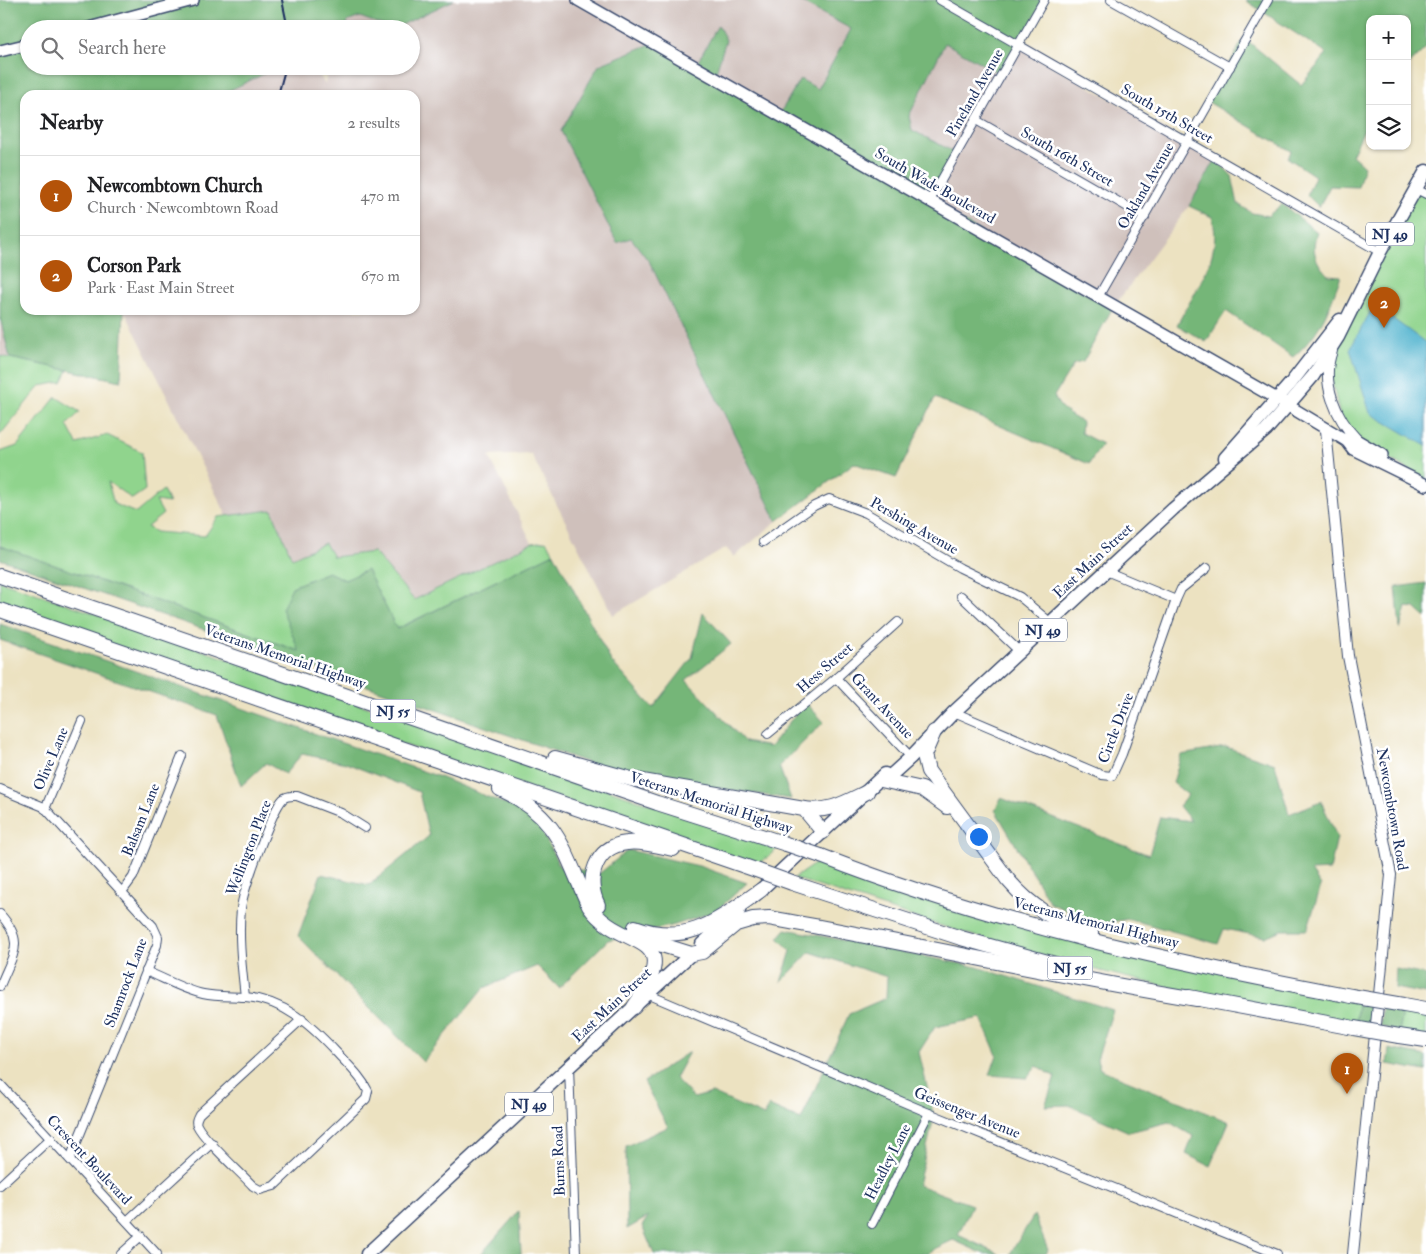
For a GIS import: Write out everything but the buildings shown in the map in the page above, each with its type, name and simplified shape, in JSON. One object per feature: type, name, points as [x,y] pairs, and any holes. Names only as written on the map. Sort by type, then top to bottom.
[{"type":"highway","name":"Veterans Memorial Highway","points":[[0,576],[648,800],[821,856],[881,880],[1036,927],[1132,951],[1253,977],[1426,1009]]},
{"type":"highway","name":"NJ 55","points":[[0,610],[792,883],[961,938],[1068,968],[1197,999],[1426,1040]]},
{"type":"highway","points":[[390,710],[621,777],[804,810],[819,811],[838,807],[867,792]]},
{"type":"highway","points":[[934,732],[924,755],[926,767],[970,831],[1020,895],[1043,912],[1084,931],[1202,965]]},
{"type":"highway","points":[[376,739],[491,785],[515,796],[536,812],[560,839],[594,912],[612,927],[630,935],[691,954],[702,952],[736,924],[754,919],[769,918],[1017,965],[1091,982],[1197,999]]},
{"type":"highway","points":[[880,780],[927,791],[942,802],[970,831]]},
{"type":"highway","points":[[804,810],[823,832]]},
{"type":"highway","points":[[727,860],[658,846],[623,843],[606,851],[596,865],[592,876],[594,896],[602,910],[624,923],[658,933],[680,934],[697,931],[717,921],[761,890]]},
{"type":"highway","points":[[630,935],[650,951],[656,965],[648,987],[634,1007]]},
{"type":"main road","points":[[119,20],[193,0]]},
{"type":"main road","name":"South Wade Boulevard","points":[[578,0],[1283,402],[1326,430],[1352,441]]},
{"type":"main road","points":[[0,51],[20,46]]},
{"type":"main road","name":"East Main Street","points":[[1283,402],[1313,376],[1338,337],[1380,252],[1421,191],[1426,171]]},
{"type":"main road","name":"East Main Street","points":[[880,780],[889,777],[910,758],[954,712],[1050,622],[1209,478],[1259,436],[1357,298]]},
{"type":"main road","points":[[1352,441],[1426,479]]},
{"type":"main road","points":[[1352,441],[1353,449],[1426,485]]},
{"type":"main road","name":"East Main Street","points":[[367,1254],[907,753],[934,732]]},
{"type":"street","name":"South 15th Street","points":[[940,0],[1380,252]]},
{"type":"street","name":"Pineland Avenue","points":[[930,200],[1044,0]]},
{"type":"street","points":[[1111,0],[1230,67]]},
{"type":"street","name":"Oakland Avenue","points":[[1098,297],[1268,0]]},
{"type":"street","name":"South 16th Street","points":[[976,120],[1145,217]]},
{"type":"street","points":[[1338,337],[1328,363],[1330,388],[1341,421],[1352,441]]},
{"type":"street","name":"Newcombtown Road","points":[[1326,430],[1348,656],[1391,875],[1353,1254]]},
{"type":"street","name":"Pershing Avenue","points":[[763,542],[814,506],[829,499],[866,513],[960,568],[1020,597],[1050,622]]},
{"type":"street","points":[[1106,571],[1176,600],[1181,589],[1207,568]]},
{"type":"street","points":[[962,596],[1019,651]]},
{"type":"street","name":"Circle Drive","points":[[954,712],[1095,772],[1112,776],[1122,754],[1176,600]]},
{"type":"street","name":"Hess Street","points":[[768,734],[836,678],[898,622]]},
{"type":"street","name":"Grant Avenue","points":[[836,678],[907,753]]},
{"type":"street","name":"Olive Lane","points":[[45,809],[82,721]]},
{"type":"street","name":"Balsam Lane","points":[[122,892],[133,877],[182,756]]},
{"type":"street","name":"Shamrock Lane","points":[[0,789],[45,809],[153,926],[158,937],[157,945],[70,1159]]},
{"type":"street","name":"Wellington Place","points":[[245,997],[241,906],[261,849],[282,800],[290,796],[297,796],[341,813],[366,828]]},
{"type":"street","points":[[0,914],[10,926],[16,942],[0,986]]},
{"type":"street","points":[[146,972],[196,993],[223,997],[245,997],[279,1006],[302,1019],[362,1080],[368,1091],[367,1098],[274,1186],[264,1190],[253,1186],[197,1126],[196,1120],[199,1114],[302,1019]]},
{"type":"street","name":"Geissenger Avenue","points":[[648,994],[929,1113],[1277,1254]]},
{"type":"street","name":"Burns Road","points":[[569,1067],[576,1254]]},
{"type":"street","name":"Crescent Boulevard","points":[[0,1084],[157,1254]]},
{"type":"street","name":"Headley Lane","points":[[872,1224],[929,1113]]},
{"type":"street","points":[[0,1185],[51,1138]]},
{"type":"street","points":[[127,1221],[212,1142]]},
{"type":"street","points":[[121,1254],[140,1236]]},
{"type":"shaded area","points":[[454,0],[797,0],[851,29],[818,89],[779,115],[617,243],[631,238],[650,263],[777,521],[734,557],[726,548],[613,615],[531,454],[489,456],[532,543],[414,600],[374,552],[333,557],[325,543],[292,558],[272,510],[227,516],[126,315],[420,315],[420,90],[230,90],[261,75],[320,75],[325,84],[326,75],[420,75],[420,20],[412,20]]},
{"type":"shaded area","points":[[360,17],[367,20],[352,20]]},
{"type":"shaded area","points":[[945,43],[1001,74],[1018,46],[1216,159],[1189,206],[1112,309],[930,202],[909,116]]},
{"type":"shaded area","points":[[0,318],[10,358],[0,356]]},
{"type":"green space","points":[[0,0],[454,0],[412,20],[368,20],[360,17],[352,20],[20,20],[20,75],[261,75],[230,90],[20,90],[20,315],[124,315],[121,381],[10,358],[0,318]]},
{"type":"green space","points":[[797,0],[1044,0],[1002,75],[945,43],[909,116],[912,130],[956,153],[930,202],[1112,309],[1083,362],[1074,364],[1054,396],[1062,408],[1082,422],[1081,433],[1102,444],[1089,464],[935,398],[896,478],[854,463],[777,521],[650,263],[631,238],[617,243],[561,131],[599,65],[653,43],[695,67],[718,25],[726,40],[714,78],[779,115],[800,79],[818,89],[851,29]]},
{"type":"green space","points":[[1245,0],[1426,0],[1426,48],[1411,62],[1411,15],[1366,15],[1366,125],[1352,155],[1364,166],[1358,187],[1330,186],[1319,207],[1307,195],[1315,176],[1288,158],[1291,151],[1208,102],[1244,38],[1301,85],[1327,54]]},
{"type":"green space","points":[[1216,159],[1232,176],[1238,204],[1252,213],[1268,216],[1282,204],[1317,232],[1314,244],[1315,255],[1328,275],[1341,276],[1328,310],[1318,329],[1293,357],[1226,311],[1206,342],[1177,325],[1199,286],[1211,259],[1215,231],[1212,217],[1189,206]]},
{"type":"green space","points":[[1416,189],[1426,194],[1426,479],[1358,441],[1341,421],[1328,363]]},
{"type":"green space","points":[[0,356],[68,370],[62,382],[40,386],[0,435]]},
{"type":"green space","points":[[56,397],[80,412],[67,425],[77,444],[107,435],[142,452],[145,490],[132,499],[108,482],[114,504],[136,513],[163,490],[169,503],[156,501],[163,514],[147,527],[156,532],[205,536],[218,517],[272,510],[292,558],[325,543],[333,557],[374,552],[414,600],[532,543],[546,541],[554,553],[396,629],[367,571],[345,580],[328,572],[292,587],[299,651],[0,546],[0,452],[17,446]]},
{"type":"green space","points":[[0,546],[299,651],[282,609],[292,587],[328,572],[345,580],[367,570],[397,629],[554,553],[611,661],[653,708],[692,658],[703,613],[731,644],[686,680],[745,742],[770,747],[805,702],[824,722],[779,766],[791,799],[621,774],[0,559]]},
{"type":"green space","points":[[0,581],[778,848],[757,866],[0,606]]},
{"type":"green space","points":[[1426,583],[1426,618],[1415,608],[1406,607],[1400,629],[1396,587]]},
{"type":"green space","points":[[0,624],[437,776],[534,816],[560,867],[600,873],[628,850],[699,866],[747,883],[716,911],[675,925],[608,940],[559,988],[537,966],[484,988],[423,1062],[298,936],[321,874],[369,885],[429,836],[419,792],[346,763],[302,754],[285,774],[266,763],[241,786],[217,715],[0,640]]},
{"type":"green space","points":[[1226,747],[1275,764],[1289,814],[1321,801],[1337,837],[1330,870],[1311,871],[1321,886],[1307,930],[1281,930],[1265,937],[1224,929],[1218,944],[1129,919],[1098,924],[1050,903],[995,810],[1001,798],[1149,855],[1160,817],[1191,821],[1179,806],[1188,795],[1173,783],[1181,755]]},
{"type":"green space","points":[[819,861],[880,885],[1358,1001],[1356,1023],[1211,996],[1083,966],[958,931],[794,878]]},
{"type":"green space","points":[[786,929],[977,967],[1113,1010],[1097,1059],[1100,1069],[1229,1122],[1210,1166],[1186,1154],[1193,1136],[1169,1122],[1129,1132],[1069,1105],[1045,1106],[1055,1077],[1037,1066],[1027,1078],[990,1075],[997,1055],[981,1018],[935,1027],[919,1052],[934,1117],[918,1185],[972,1205],[958,1235],[999,1254],[984,1254],[953,1240],[930,1251],[929,1254],[654,1254],[642,1226],[648,1217],[627,1229],[626,1146],[668,1127],[644,1082],[689,1052],[675,1078],[694,1098],[712,1093],[764,1116],[769,1106],[801,1120],[849,1014],[886,998],[887,977],[810,952],[781,982],[791,951],[778,938]]},
{"type":"green space","points":[[1396,969],[1426,975],[1426,994],[1395,988]]},
{"type":"green space","points":[[1383,1004],[1404,1008],[1399,1032],[1380,1026]]},
{"type":"green space","points":[[1358,1005],[1374,1005],[1373,1026],[1356,1023]]},
{"type":"green space","points":[[1404,1008],[1426,1012],[1426,1037],[1399,1032]]},
{"type":"green space","points":[[1389,1049],[1426,1056],[1426,1071],[1387,1064]]},
{"type":"green space","points":[[519,1211],[521,1254],[481,1254]]},
{"type":"green space","points":[[1034,1215],[1048,1250],[1046,1254],[1010,1254]]},
{"type":"water","points":[[1374,305],[1426,343],[1426,446],[1370,413],[1350,349]]},
{"type":"railway","points":[[282,0],[286,20]]},
{"type":"railway","points":[[279,90],[284,75]]},
{"type":"place","name":"Corson Park","points":[[1384,328]]},
{"type":"place","name":"Newcombtown Church","points":[[1347,1094]]}]
